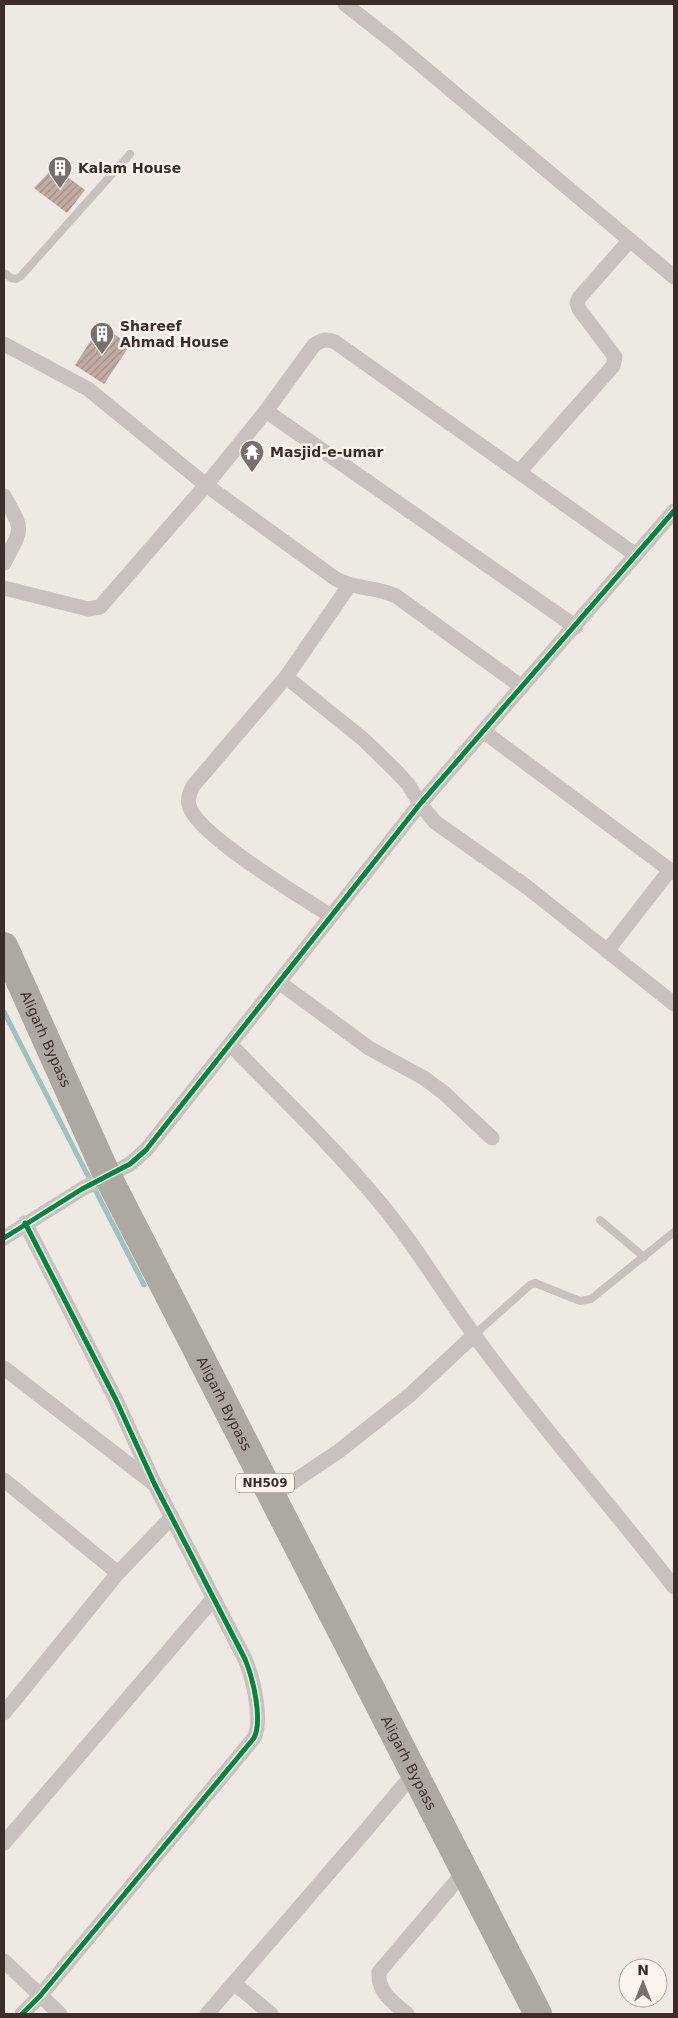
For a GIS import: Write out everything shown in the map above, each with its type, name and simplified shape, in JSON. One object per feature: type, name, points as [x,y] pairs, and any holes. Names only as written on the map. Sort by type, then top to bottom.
[{"type":"highway","name":"Aligarh Bypass","points":[[4,946],[103,1177],[272,1496],[538,2014]]},
{"type":"street","points":[[345,4],[396,44],[674,277]]},
{"type":"street","points":[[519,472],[615,362],[615,357],[579,309],[577,303],[579,298],[630,240]]},
{"type":"street","points":[[4,588],[88,609],[100,607],[206,485],[266,411],[314,345],[321,340],[328,339],[335,342],[636,555]]},
{"type":"street","points":[[4,344],[88,389],[206,485],[336,579],[349,586],[385,590],[396,596],[522,686]]},
{"type":"street","points":[[266,411],[576,627]]},
{"type":"street","points":[[4,496],[20,526],[18,535],[4,562]]},
{"type":"street","points":[[4,1238],[82,1189],[130,1164],[146,1150],[420,804],[522,686],[576,627],[674,511]]},
{"type":"street","points":[[331,916],[236,854],[212,834],[193,814],[188,804],[193,786],[286,678],[349,586]]},
{"type":"street","points":[[286,678],[362,739],[396,771],[408,784],[420,804],[435,822],[526,886],[674,1004]]},
{"type":"street","points":[[483,731],[672,872],[608,951]]},
{"type":"street","points":[[280,983],[377,1053],[424,1078],[444,1093],[492,1138]]},
{"type":"street","points":[[231,1045],[377,1198],[436,1277],[474,1335],[531,1410],[617,1513],[674,1587]]},
{"type":"street","points":[[22,2014],[40,1996],[254,1738],[258,1730],[250,1672],[155,1485],[116,1400],[26,1223]]},
{"type":"street","points":[[272,1496],[339,1451],[411,1394],[474,1335]]},
{"type":"street","points":[[4,1368],[155,1485]]},
{"type":"street","points":[[4,1480],[118,1573]]},
{"type":"street","points":[[4,1713],[118,1573],[172,1516]]},
{"type":"street","points":[[4,1843],[213,1599]]},
{"type":"street","points":[[208,2014],[360,1838],[414,1772]]},
{"type":"street","points":[[407,2014],[386,1996],[378,1979],[379,1972],[464,1872]]},
{"type":"street","points":[[4,1961],[60,2014]]},
{"type":"street","points":[[234,1983],[271,2014]]},
{"type":"lane","points":[[4,273],[16,279],[21,276],[130,154]]},
{"type":"lane","points":[[600,1220],[644,1257]]},
{"type":"lane","points":[[474,1335],[530,1285],[540,1284],[580,1301],[586,1301],[674,1232]]},
{"type":"building","name":"Kalam House","points":[[54,167],[85,190],[67,213],[34,188]]},
{"type":"building","name":"Shareef Ahmad House","points":[[101,325],[130,345],[104,384],[75,365]]},
{"type":"waterway","points":[[4,1012],[144,1285]]},
{"type":"cycle path","points":[[4,1238],[82,1189],[130,1164],[146,1150],[420,804],[674,511]]},
{"type":"cycle path","points":[[22,2014],[40,1996],[254,1738],[258,1721],[254,1688],[245,1659],[155,1485],[116,1400],[25,1223]]},
{"type":"place","name":"Kalam House","points":[[60,189]]},
{"type":"place","name":"Shareef Ahmad House","points":[[102,355]]},
{"type":"place","name":"Masjid-e-umar","points":[[252,473]]}]
